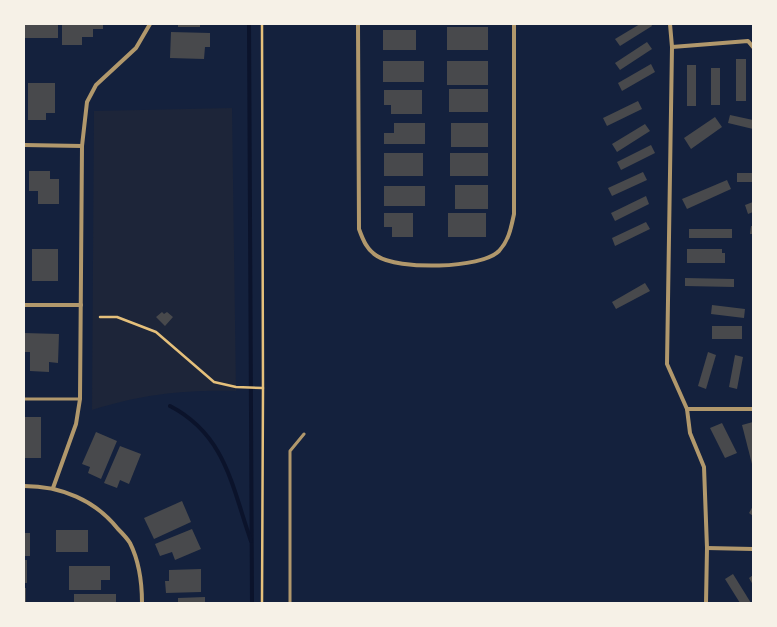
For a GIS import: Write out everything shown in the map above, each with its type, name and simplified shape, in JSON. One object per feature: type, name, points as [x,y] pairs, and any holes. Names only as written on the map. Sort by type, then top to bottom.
[{"type":"street","points":[[53,488],[76,424],[80,399],[82,146],[87,102],[96,85],[136,48],[150,24]]},
{"type":"street","points":[[358,24],[359,229],[365,245],[376,256],[389,262],[406,264],[465,264],[484,260],[498,251],[510,236],[514,214],[514,24]]},
{"type":"street","points":[[670,24],[672,47],[667,364],[687,409],[690,433],[704,467],[707,548],[706,603]]},
{"type":"street","points":[[672,47],[748,41],[753,47]]},
{"type":"street","points":[[24,146],[82,146]]},
{"type":"street","points":[[24,305],[81,305]]},
{"type":"street","points":[[687,409],[753,409]]},
{"type":"street","points":[[24,486],[53,488],[82,498],[108,516],[130,543],[139,568],[142,603]]},
{"type":"street","points":[[707,548],[753,549]]},
{"type":"lane","points":[[24,399],[80,399]]},
{"type":"lane","points":[[290,603],[290,451],[304,434]]},
{"type":"path","points":[[262,24],[262,603]]},
{"type":"path","points":[[100,317],[117,317],[156,332],[214,382],[236,387],[263,388]]},
{"type":"shaded area","points":[[232,108],[236,391],[198,391],[164,394],[129,400],[92,410],[94,111]]},
{"type":"building","points":[[25,24],[58,24],[58,38],[25,38]]},
{"type":"building","points":[[62,24],[103,24],[103,29],[93,29],[93,37],[82,37],[82,45],[62,45]]},
{"type":"building","points":[[178,24],[200,24],[200,27],[178,27]]},
{"type":"building","points":[[640,24],[651,24],[652,26],[620,46],[615,39]]},
{"type":"building","points":[[447,27],[488,27],[488,50],[447,50]]},
{"type":"building","points":[[383,30],[416,30],[416,50],[383,50]]},
{"type":"building","points":[[171,32],[210,33],[210,47],[205,47],[204,59],[170,58]]},
{"type":"building","points":[[647,42],[652,49],[620,70],[615,63]]},
{"type":"building","points":[[736,59],[746,59],[746,101],[736,101]]},
{"type":"building","points":[[383,61],[424,61],[424,82],[383,82]]},
{"type":"building","points":[[447,61],[488,61],[488,85],[447,85]]},
{"type":"building","points":[[651,64],[655,72],[622,91],[618,83]]},
{"type":"building","points":[[687,65],[696,65],[696,106],[687,106]]},
{"type":"building","points":[[711,68],[720,68],[720,105],[711,105]]},
{"type":"building","points":[[28,83],[55,83],[55,113],[46,113],[46,120],[28,120]]},
{"type":"building","points":[[449,89],[488,89],[488,112],[449,112]]},
{"type":"building","points":[[384,90],[422,90],[422,114],[391,114],[391,105],[384,105]]},
{"type":"building","points":[[638,101],[642,109],[607,126],[603,118]]},
{"type":"building","points":[[730,115],[753,120],[753,129],[728,123]]},
{"type":"building","points":[[715,117],[722,127],[691,149],[684,138]]},
{"type":"building","points":[[394,123],[425,123],[425,144],[384,144],[384,133],[394,133]]},
{"type":"building","points":[[451,123],[488,123],[488,147],[451,147]]},
{"type":"building","points":[[645,124],[650,131],[617,152],[612,144]]},
{"type":"building","points":[[651,145],[655,153],[621,170],[617,162]]},
{"type":"building","points":[[384,153],[423,153],[423,176],[384,176]]},
{"type":"building","points":[[450,153],[488,153],[488,176],[450,176]]},
{"type":"building","points":[[29,171],[50,171],[50,179],[59,179],[59,204],[38,204],[38,191],[29,191]]},
{"type":"building","points":[[643,172],[647,180],[612,196],[608,188]]},
{"type":"building","points":[[737,173],[753,173],[753,182],[737,182]]},
{"type":"building","points":[[25,180],[25,206],[24,206]]},
{"type":"building","points":[[727,180],[731,189],[687,209],[682,199]]},
{"type":"building","points":[[455,185],[488,185],[488,209],[455,209]]},
{"type":"building","points":[[384,186],[425,186],[425,206],[384,206]]},
{"type":"building","points":[[646,196],[649,204],[615,221],[611,213]]},
{"type":"building","points":[[753,202],[753,212],[748,214],[745,205]]},
{"type":"building","points":[[384,213],[413,213],[413,237],[392,237],[392,227],[384,227]]},
{"type":"building","points":[[448,213],[486,213],[486,237],[448,237]]},
{"type":"building","points":[[646,222],[650,229],[615,246],[612,238]]},
{"type":"building","points":[[751,226],[753,226],[753,234],[750,234]]},
{"type":"building","points":[[689,229],[732,229],[732,238],[689,238]]},
{"type":"building","points":[[32,249],[58,249],[58,281],[32,281]]},
{"type":"building","points":[[687,249],[722,249],[722,253],[725,253],[725,263],[687,263]]},
{"type":"building","points":[[685,278],[734,279],[734,287],[685,286]]},
{"type":"building","points":[[645,283],[650,291],[616,309],[612,302]]},
{"type":"building","points":[[712,305],[745,309],[744,318],[711,314]]},
{"type":"building","points":[[162,312],[164,314],[167,312],[173,317],[165,326],[156,317]]},
{"type":"building","points":[[712,326],[742,326],[742,339],[712,339]]},
{"type":"building","points":[[24,333],[59,334],[58,363],[49,362],[49,372],[30,371],[30,352],[24,352]]},
{"type":"building","points":[[708,352],[716,355],[706,389],[698,386]]},
{"type":"building","points":[[735,355],[743,357],[737,389],[729,387]]},
{"type":"building","points":[[24,417],[41,417],[41,458],[24,458]]},
{"type":"building","points":[[753,422],[753,464],[752,464],[742,425]]},
{"type":"building","points":[[722,423],[737,453],[725,458],[710,428]]},
{"type":"building","points":[[96,432],[117,441],[101,479],[88,473],[90,467],[82,464]]},
{"type":"building","points":[[120,446],[141,454],[129,484],[120,480],[117,488],[104,483]]},
{"type":"building","points":[[182,501],[191,522],[154,539],[144,518]]},
{"type":"building","points":[[753,506],[753,516],[749,513]]},
{"type":"building","points":[[192,529],[201,549],[175,560],[172,552],[160,556],[155,544]]},
{"type":"building","points":[[56,530],[88,530],[88,552],[56,552]]},
{"type":"building","points":[[24,533],[30,533],[30,556],[24,556]]},
{"type":"building","points":[[24,560],[27,560],[27,583],[24,583]]},
{"type":"building","points":[[69,566],[110,566],[110,580],[101,580],[101,590],[69,590]]},
{"type":"building","points":[[201,569],[201,592],[166,593],[165,581],[169,581],[169,570]]},
{"type":"building","points":[[733,574],[751,603],[740,603],[725,579]]},
{"type":"building","points":[[753,575],[753,585],[749,578]]},
{"type":"building","points":[[24,588],[26,588],[26,603],[24,603]]},
{"type":"building","points":[[74,594],[116,594],[116,603],[74,603]]},
{"type":"building","points":[[205,597],[205,603],[178,603],[178,598]]},
{"type":"waterway","points":[[249,24],[252,603]]},
{"type":"waterway","points":[[170,406],[189,418],[204,432],[215,447],[232,482],[251,541]]}]
